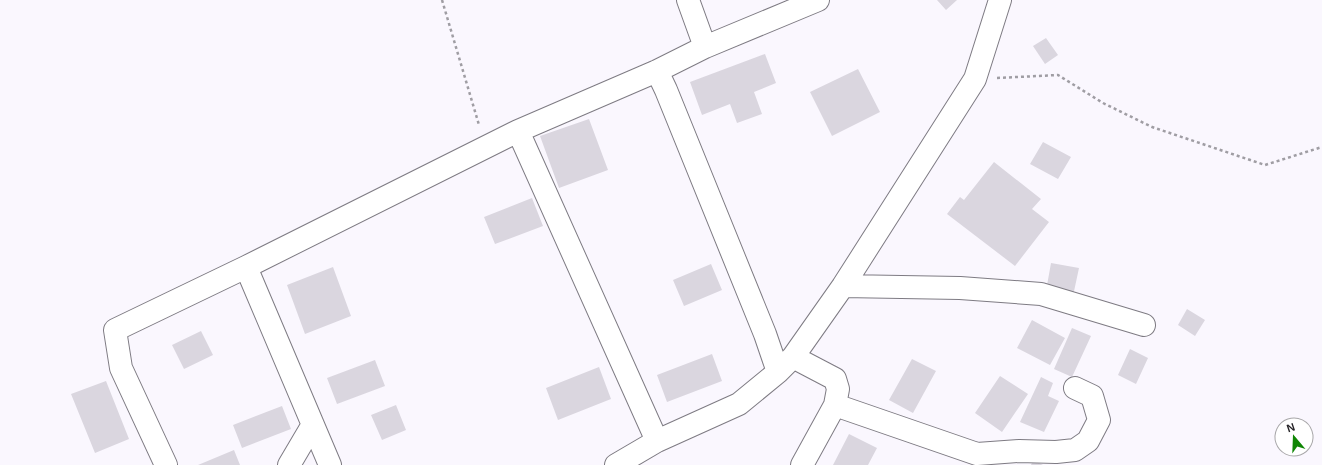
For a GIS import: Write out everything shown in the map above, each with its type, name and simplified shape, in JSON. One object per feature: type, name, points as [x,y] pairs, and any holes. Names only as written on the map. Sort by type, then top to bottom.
[{"type":"street","points":[[688,0],[705,47]]},
{"type":"street","points":[[166,465],[121,368],[115,330],[246,267],[518,131],[657,71],[705,47],[818,0]]},
{"type":"street","points":[[616,465],[657,441],[739,404],[778,372],[793,357],[843,286],[975,79],[1000,0]]},
{"type":"street","points":[[657,71],[765,334],[778,372]]},
{"type":"street","points":[[518,131],[657,441]]},
{"type":"street","points":[[246,267],[312,426],[330,465]]},
{"type":"street","points":[[843,286],[960,288],[1041,294],[1144,324]]},
{"type":"street","points":[[793,357],[835,379],[838,389],[835,405],[802,465]]},
{"type":"street","points":[[835,405],[977,454],[1019,451],[1056,452],[1075,450],[1088,441],[1099,420],[1092,396],[1076,388]]},
{"type":"street","points":[[289,465],[312,426]]},
{"type":"path","points":[[442,0],[486,147]]},
{"type":"path","points":[[975,79],[1058,75],[1103,102],[1152,127],[1265,165],[1322,147]]},
{"type":"building","points":[[937,0],[957,0],[946,10]]},
{"type":"building","points":[[1046,38],[1058,55],[1045,64],[1033,46]]},
{"type":"building","points":[[765,54],[776,83],[754,92],[762,114],[737,123],[730,104],[702,115],[690,82]]},
{"type":"building","points":[[858,69],[880,112],[832,136],[810,92]]},
{"type":"building","points":[[589,119],[608,170],[559,188],[540,136]]},
{"type":"building","points":[[1043,142],[1071,157],[1058,179],[1030,164]]},
{"type":"building","points":[[994,162],[1041,199],[1032,209],[1049,222],[1015,266],[947,214],[960,197],[964,200]]},
{"type":"building","points":[[532,198],[543,226],[495,244],[484,217]]},
{"type":"building","points":[[1051,263],[1079,268],[1073,296],[1046,291]]},
{"type":"building","points":[[711,264],[722,290],[684,306],[673,280]]},
{"type":"building","points":[[333,267],[351,316],[305,334],[287,285]]},
{"type":"building","points":[[1187,309],[1205,320],[1195,336],[1178,325]]},
{"type":"building","points":[[1032,320],[1065,338],[1050,365],[1017,348]]},
{"type":"building","points":[[1072,328],[1091,336],[1072,377],[1054,369]]},
{"type":"building","points":[[201,331],[213,355],[184,369],[172,345]]},
{"type":"building","points":[[1130,349],[1148,358],[1136,384],[1118,375]]},
{"type":"building","points":[[712,354],[722,381],[667,402],[657,375]]},
{"type":"building","points":[[912,359],[936,371],[913,413],[889,400]]},
{"type":"building","points":[[375,360],[385,386],[337,404],[327,378]]},
{"type":"building","points":[[599,367],[611,399],[558,420],[546,388]]},
{"type":"building","points":[[1000,376],[1028,394],[1002,432],[975,413]]},
{"type":"building","points":[[1041,377],[1053,383],[1048,396],[1059,401],[1044,432],[1020,422]]},
{"type":"building","points":[[106,381],[129,439],[95,453],[71,394]]},
{"type":"building","points":[[396,405],[406,430],[382,440],[371,415]]},
{"type":"building","points":[[282,406],[291,429],[242,448],[233,425]]},
{"type":"building","points":[[849,434],[877,448],[868,465],[833,465]]},
{"type":"building","points":[[234,450],[240,465],[198,465]]},
{"type":"building","points":[[1033,460],[1043,465],[1031,465]]}]
